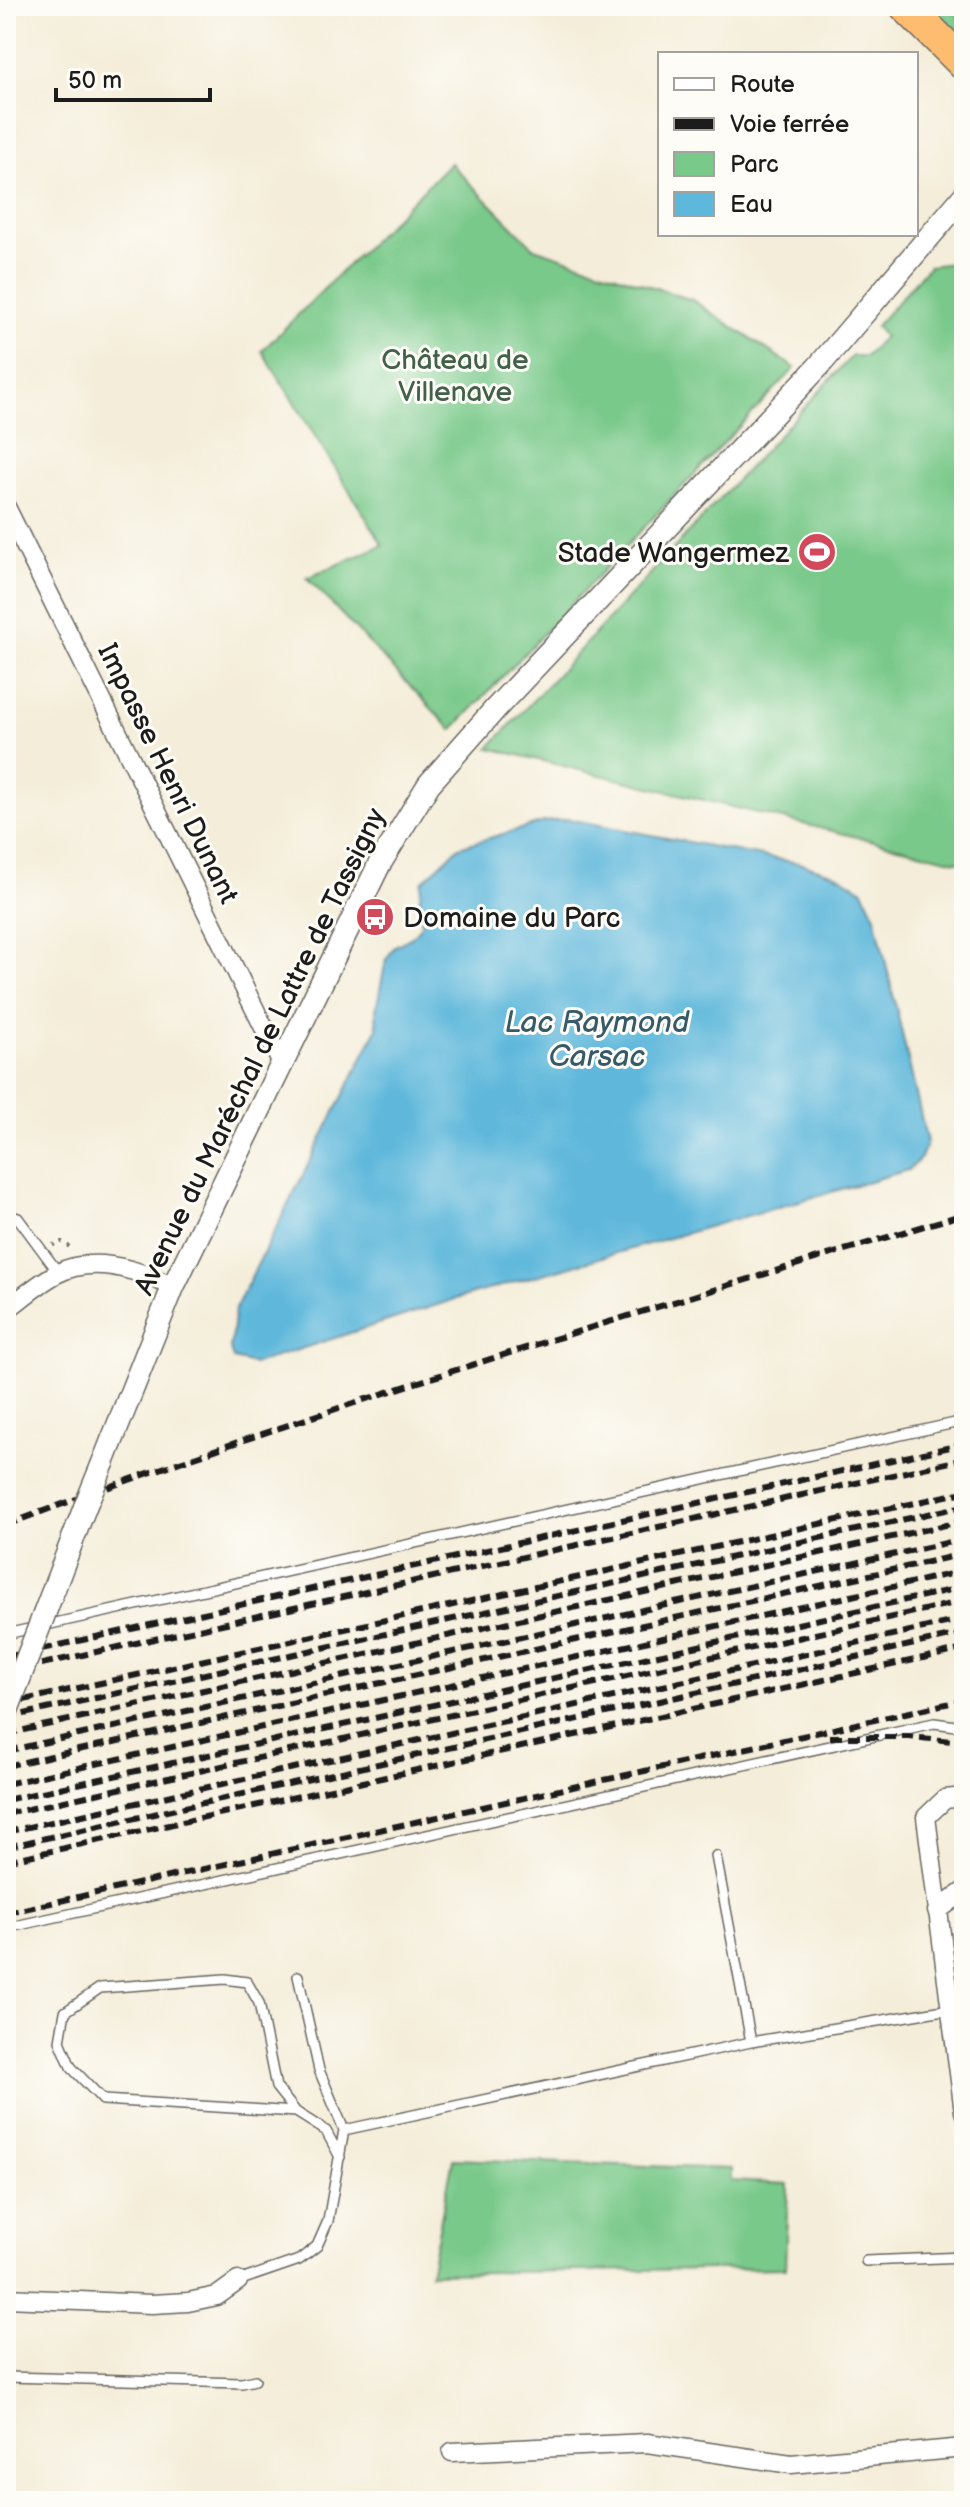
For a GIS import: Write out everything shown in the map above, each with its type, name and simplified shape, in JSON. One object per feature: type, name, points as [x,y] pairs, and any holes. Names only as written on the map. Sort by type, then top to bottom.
[{"type":"highway","points":[[906,6],[964,64]]},
{"type":"street","name":"Avenue du Maréchal de Lattre de Tassigny","points":[[6,1713],[173,1287],[379,865],[429,784],[496,708],[818,367],[963,201]]},
{"type":"street","name":"Impasse Henri Dunant","points":[[6,507],[282,1064]]},
{"type":"street","points":[[6,1310],[58,1272],[98,1264],[151,1276],[173,1287]]},
{"type":"street","points":[[964,1797],[945,1799],[926,1817],[964,2112]]},
{"type":"street","points":[[937,1911],[964,1891]]},
{"type":"street","points":[[6,2298],[164,2304],[217,2296],[238,2281]]},
{"type":"street","points":[[452,2452],[647,2443],[791,2464],[964,2448]]},
{"type":"lane","points":[[6,1214],[18,1218],[58,1272]]},
{"type":"lane","points":[[6,1634],[964,1421]]},
{"type":"lane","points":[[6,1928],[934,1723],[964,1727]]},
{"type":"lane","points":[[716,1856],[751,2042]]},
{"type":"lane","points":[[238,2281],[299,2260],[317,2246],[328,2221],[344,2130],[319,2070],[298,1976]]},
{"type":"lane","points":[[296,2112],[103,2100],[71,2067],[60,2041],[65,2012],[100,1988],[225,1979],[247,1982],[259,2003],[276,2087],[296,2112],[326,2131],[340,2157]]},
{"type":"lane","points":[[344,2130],[751,2042],[950,2009]]},
{"type":"lane","points":[[866,2261],[964,2257]]},
{"type":"lane","points":[[6,2377],[242,2383],[255,2380]]},
{"type":"green space","points":[[925,6],[953,6],[964,28],[964,45]]},
{"type":"green space","name":"Château de Villenave","points":[[450,163],[534,248],[692,300],[795,368],[452,730],[307,578],[383,545],[262,351]]},
{"type":"green space","name":"Stade Wangermez","points":[[961,262],[964,265],[964,863],[489,748],[852,356],[866,356],[884,337],[876,326],[929,266]]},
{"type":"green space","points":[[453,2159],[731,2169],[731,2181],[788,2184],[785,2268],[430,2273]]},
{"type":"water","name":"Lac Raymond Carsac","points":[[568,819],[803,864],[838,875],[863,890],[875,916],[927,1142],[921,1158],[908,1170],[459,1298],[254,1364],[233,1359],[230,1349],[235,1309],[377,1029],[376,1010],[386,960],[395,946],[412,937],[422,924],[419,904],[422,882],[459,847],[544,822]]},
{"type":"railway","points":[[6,1525],[362,1400],[964,1214]]},
{"type":"railway","points":[[6,1657],[964,1444]]},
{"type":"railway","points":[[6,1672],[964,1459]]},
{"type":"railway","points":[[6,1704],[964,1492]]},
{"type":"railway","points":[[6,1718],[964,1506]]},
{"type":"railway","points":[[6,1734],[964,1521]]},
{"type":"railway","points":[[6,1751],[964,1539]]},
{"type":"railway","points":[[6,1766],[964,1554]]},
{"type":"railway","points":[[6,1784],[964,1571]]},
{"type":"railway","points":[[6,1800],[964,1587]]},
{"type":"railway","points":[[6,1814],[964,1601]]},
{"type":"railway","points":[[6,1832],[964,1619]]},
{"type":"railway","points":[[6,1847],[964,1633]]},
{"type":"railway","points":[[6,1861],[964,1649]]},
{"type":"railway","points":[[6,1913],[964,1700]]},
{"type":"railway","points":[[830,1737],[909,1737],[964,1742]]},
{"type":"place","name":"Stade Wangermez","points":[[817,552]]},
{"type":"place","name":"Domaine du Parc","points":[[375,917]]}]
